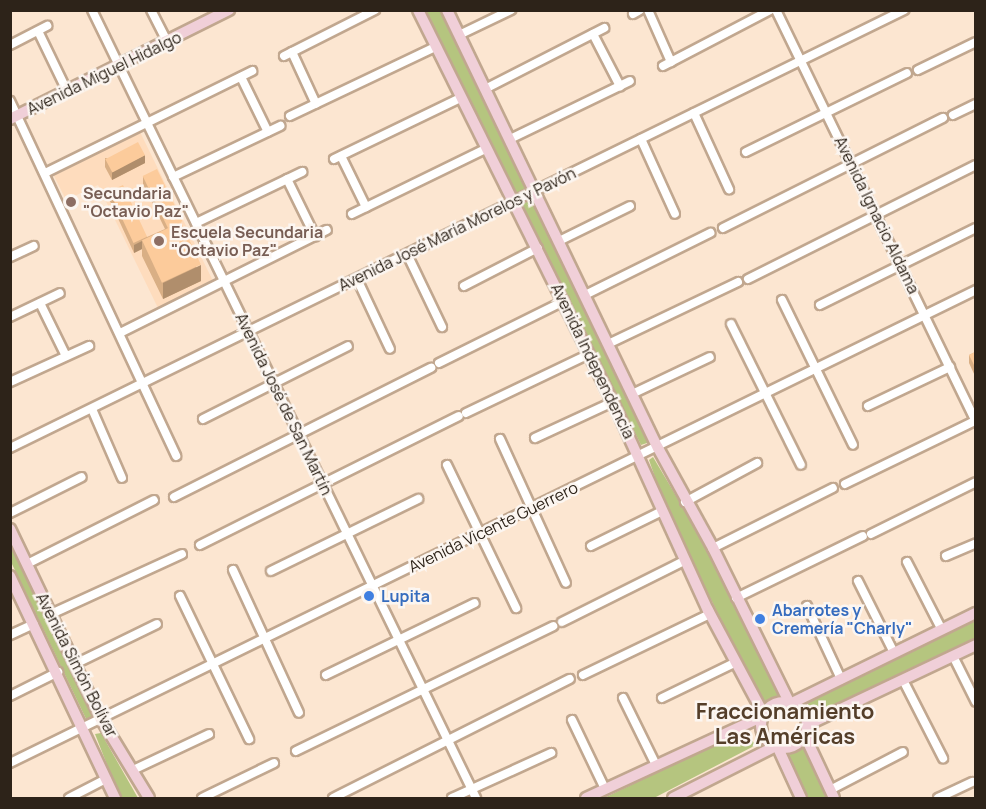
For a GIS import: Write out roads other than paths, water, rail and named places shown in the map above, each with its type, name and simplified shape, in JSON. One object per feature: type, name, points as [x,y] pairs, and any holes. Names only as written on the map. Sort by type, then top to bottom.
[{"type":"main road","name":"Avenida Miguel Hidalgo","points":[[14,117],[167,41],[216,13],[229,10]]},
{"type":"main road","name":"Avenida Independencia","points":[[418,10],[485,149],[515,201],[564,301],[639,456],[684,561],[762,715]]},
{"type":"main road","name":"Avenida Independencia","points":[[447,10],[658,448],[685,502],[713,548],[790,703]]},
{"type":"main road","name":"Avenida Simón Bolívar","points":[[10,530],[101,719],[149,798]]},
{"type":"main road","name":"Avenida Simón Bolívar","points":[[10,576],[85,727],[116,798]]},
{"type":"main road","points":[[586,798],[762,715],[774,704],[790,703],[975,613]]},
{"type":"main road","points":[[673,798],[776,748],[794,747],[806,730],[975,645]]},
{"type":"main road","points":[[790,703],[800,708],[806,730],[832,794]]},
{"type":"main road","points":[[762,715],[764,738],[776,748],[801,798]]},
{"type":"street","name":"Avenida José de San Martín","points":[[92,10],[476,798]]},
{"type":"street","points":[[151,10],[167,41]]},
{"type":"street","points":[[284,56],[375,10]]},
{"type":"street","points":[[459,35],[511,10]]},
{"type":"street","points":[[648,10],[671,62]]},
{"type":"street","points":[[663,66],[770,10]]},
{"type":"street","name":"Avenida Ignacio Aldama","points":[[776,10],[975,421]]},
{"type":"street","name":"Avenida José María Morelos y Pavón","points":[[10,448],[904,10]]},
{"type":"street","points":[[10,45],[47,26]]},
{"type":"street","points":[[485,89],[604,28]]},
{"type":"street","points":[[38,32],[67,91]]},
{"type":"street","points":[[593,34],[620,86]]},
{"type":"street","points":[[918,70],[975,42]]},
{"type":"street","points":[[290,117],[435,47]]},
{"type":"street","points":[[292,52],[316,104]]},
{"type":"street","points":[[45,173],[146,121],[252,71]]},
{"type":"street","points":[[746,152],[907,73]]},
{"type":"street","points":[[241,77],[268,132]]},
{"type":"street","points":[[510,139],[630,81]]},
{"type":"street","points":[[366,207],[338,158],[460,98]]},
{"type":"street","points":[[10,101],[14,117],[45,173],[176,456]]},
{"type":"street","points":[[953,115],[975,104]]},
{"type":"street","points":[[694,113],[729,189]]},
{"type":"street","points":[[723,228],[943,118]]},
{"type":"street","points":[[173,177],[279,126]]},
{"type":"street","points":[[641,139],[675,214]]},
{"type":"street","points":[[352,214],[485,149]]},
{"type":"street","points":[[747,279],[975,165]]},
{"type":"street","points":[[196,223],[302,172]]},
{"type":"street","points":[[287,179],[315,236]]},
{"type":"street","points":[[559,241],[630,206]]},
{"type":"street","points":[[820,305],[975,228]]},
{"type":"street","points":[[120,333],[327,230]]},
{"type":"street","points":[[585,295],[710,233]]},
{"type":"street","points":[[12,253],[34,246]]},
{"type":"street","points":[[464,286],[538,248]]},
{"type":"street","points":[[407,254],[442,327]]},
{"type":"street","points":[[357,279],[390,349]]},
{"type":"street","points":[[608,344],[738,282]]},
{"type":"street","name":"Avenida Vicente Guerrero","points":[[10,763],[214,666],[372,585],[658,448],[975,290]]},
{"type":"street","points":[[10,317],[60,293]]},
{"type":"street","points":[[782,300],[853,445]]},
{"type":"street","points":[[439,363],[564,301]]},
{"type":"street","points":[[40,303],[66,356]]},
{"type":"street","points":[[731,324],[768,394],[801,465]]},
{"type":"street","points":[[10,382],[89,346]]},
{"type":"street","points":[[203,419],[348,346]]},
{"type":"street","points":[[200,544],[589,354]]},
{"type":"street","points":[[632,394],[710,357]]},
{"type":"street","points":[[867,406],[950,367]]},
{"type":"street","points":[[174,497],[431,368]]},
{"type":"street","points":[[535,438],[613,402]]},
{"type":"street","points":[[92,409],[122,478]]},
{"type":"street","points":[[845,484],[975,421]]},
{"type":"street","points":[[500,439],[566,584]]},
{"type":"street","points":[[685,502],[757,464]]},
{"type":"street","points":[[447,465],[516,608]]},
{"type":"street","points":[[10,513],[82,477]]},
{"type":"street","points":[[736,598],[975,482]]},
{"type":"street","points":[[713,548],[833,488]]},
{"type":"street","points":[[271,571],[418,499]]},
{"type":"street","points":[[27,564],[154,500]]},
{"type":"street","points":[[591,546],[662,511]]},
{"type":"street","points":[[946,556],[975,543]]},
{"type":"street","points":[[51,614],[182,554]]},
{"type":"street","points":[[562,622],[684,561]]},
{"type":"street","points":[[908,562],[942,630]]},
{"type":"street","points":[[233,570],[299,713]]},
{"type":"street","points":[[858,581],[894,653]]},
{"type":"street","points":[[180,596],[249,739]]},
{"type":"street","points":[[326,675],[475,603]]},
{"type":"street","points":[[807,606],[841,679]]},
{"type":"street","points":[[583,675],[710,614]]},
{"type":"street","points":[[10,635],[34,624]]},
{"type":"street","points":[[75,664],[157,624]]},
{"type":"street","points":[[296,751],[553,626]]},
{"type":"street","points":[[953,656],[975,702]]},
{"type":"street","points":[[662,698],[734,663]]},
{"type":"street","points":[[10,696],[58,672]]},
{"type":"street","points":[[333,798],[570,679]]},
{"type":"street","points":[[903,680],[943,758]]},
{"type":"street","points":[[623,698],[656,765]]},
{"type":"street","points":[[572,720],[605,789]]},
{"type":"street","points":[[133,770],[209,734]]},
{"type":"street","points":[[832,794],[903,752]]},
{"type":"street","points":[[452,798],[551,753]]},
{"type":"street","points":[[202,798],[274,763]]},
{"type":"street","points":[[69,798],[106,779]]},
{"type":"street","points":[[938,798],[972,782]]},
{"type":"place","name":"Secundaria \"Octavio Paz\"","points":[[71,202]]},
{"type":"place","name":"Escuela Secundaria \"Octavio Paz\"","points":[[159,241]]},
{"type":"place","name":"Lupita","points":[[369,596]]},
{"type":"place","name":"Abarrotes y Cremería \"Charly\"","points":[[760,619]]},
{"type":"district","name":"Fraccionamiento Las Américas","points":[[785,724]]}]
